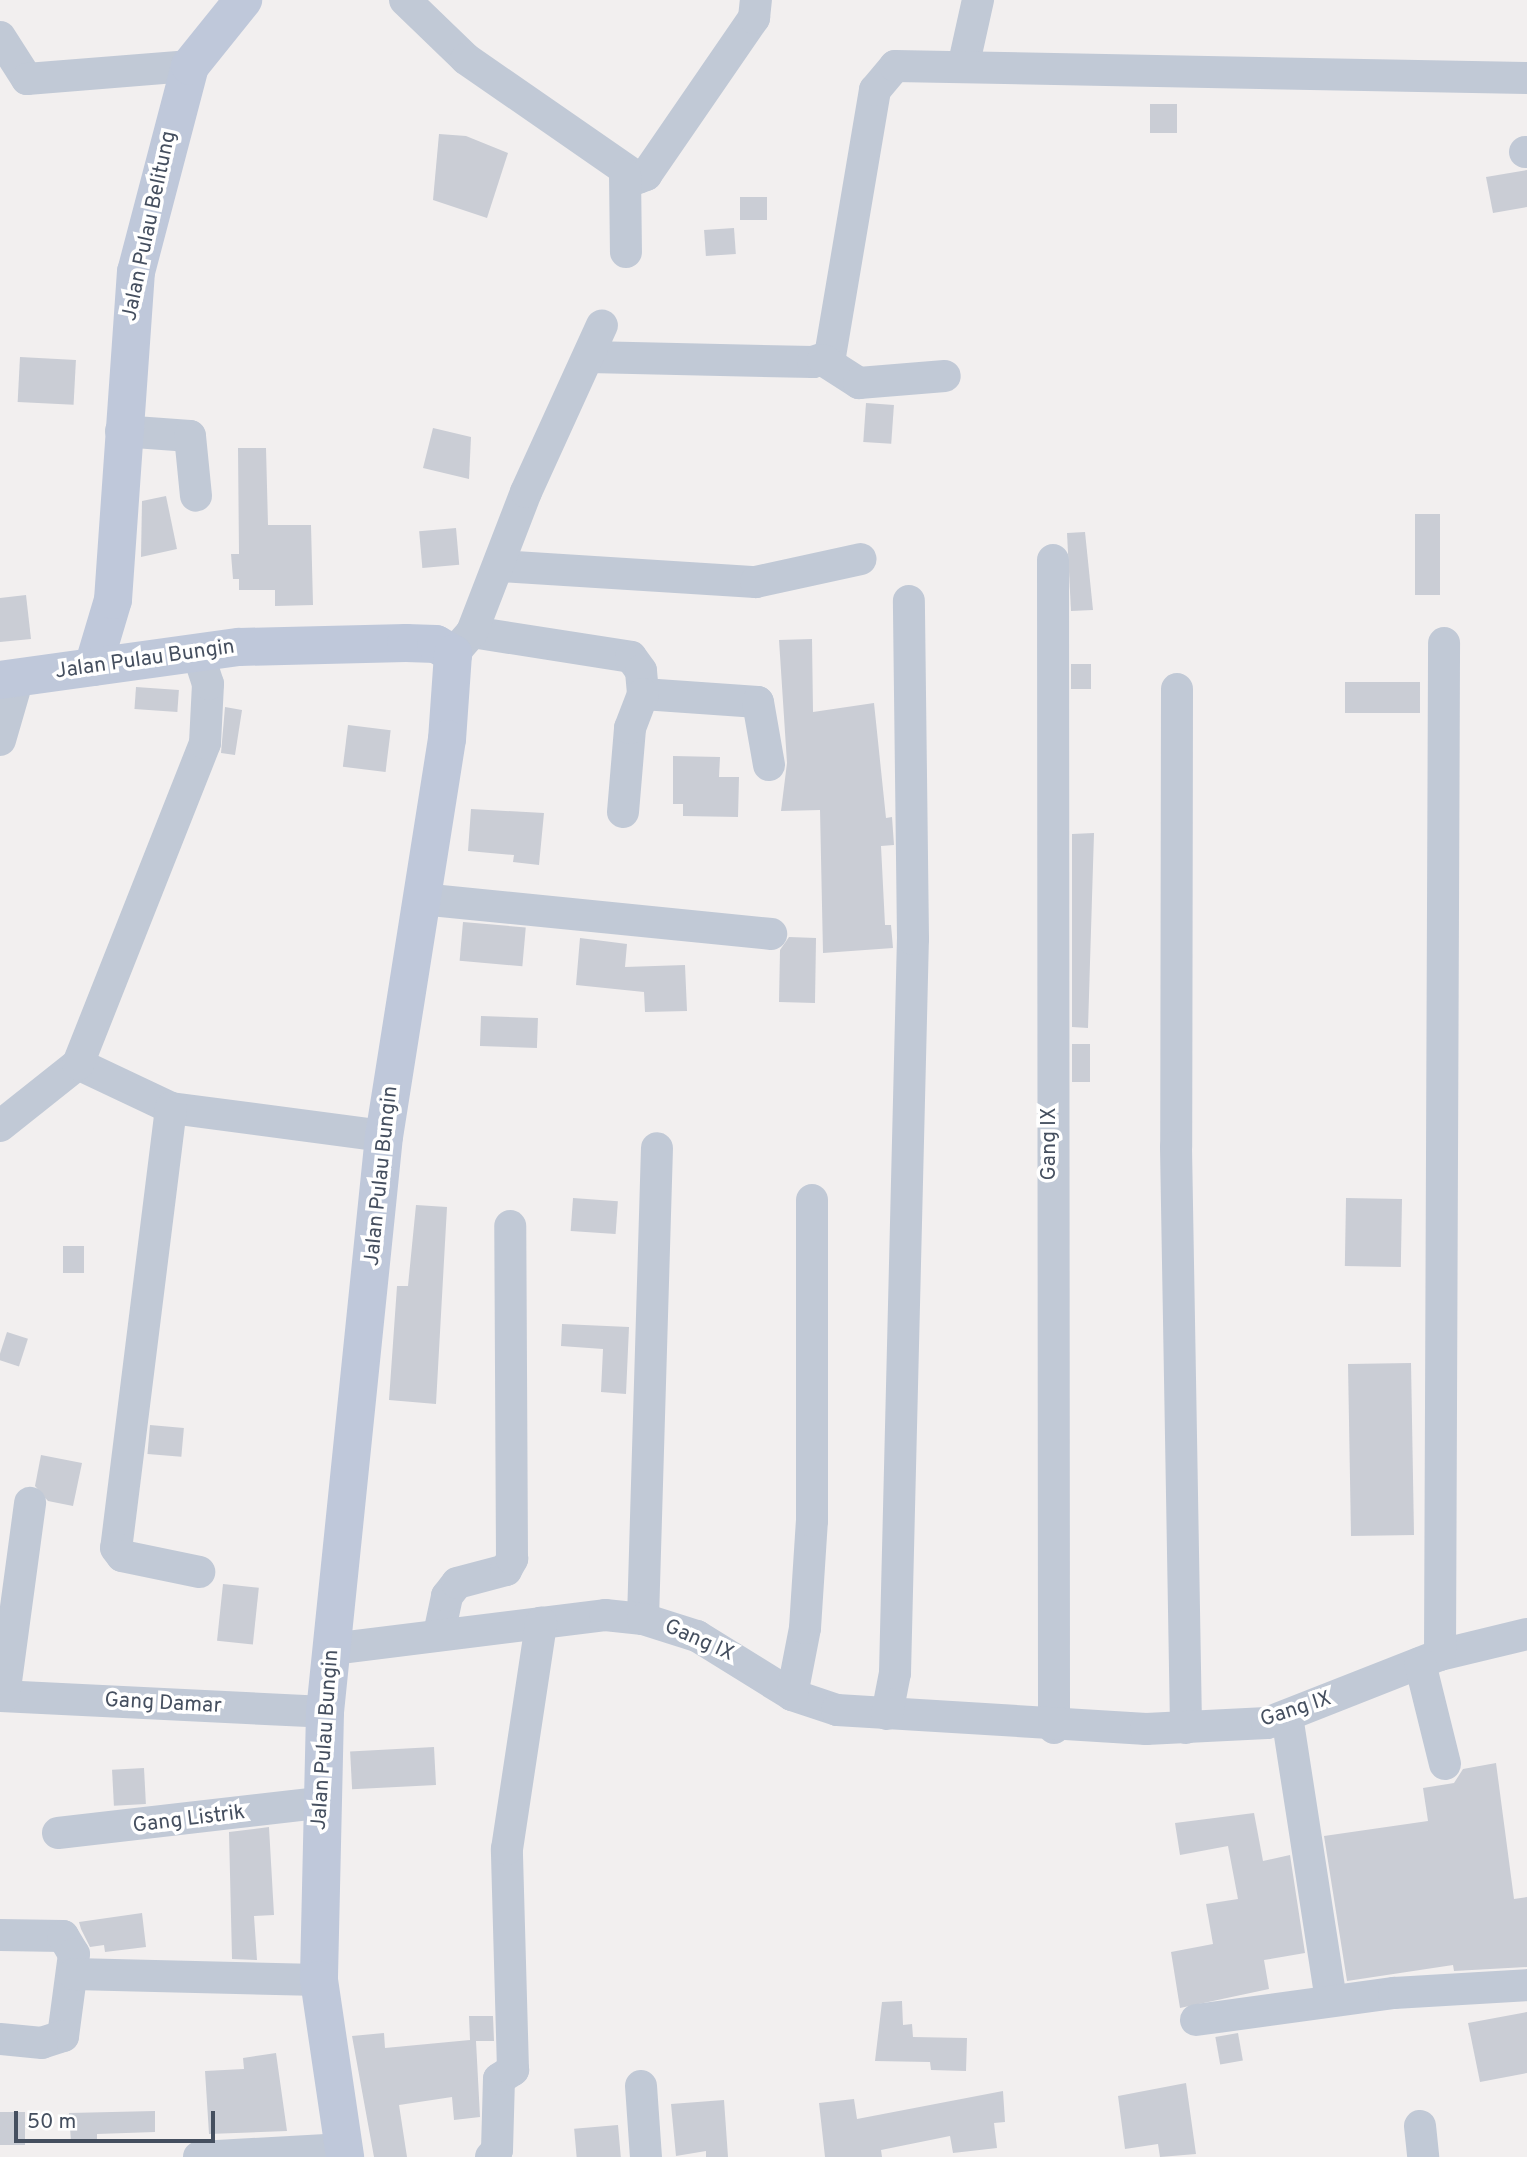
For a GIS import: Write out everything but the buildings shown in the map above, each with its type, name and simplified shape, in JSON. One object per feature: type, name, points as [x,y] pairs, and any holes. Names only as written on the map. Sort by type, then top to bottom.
[{"type":"street","name":"Jalan Pulau Belitung","points":[[93,667],[113,600],[146,432],[135,272],[190,66],[243,0]]},
{"type":"street","points":[[405,0],[466,59],[625,174],[646,175],[754,18],[757,0]]},
{"type":"street","points":[[964,63],[978,0]]},
{"type":"street","points":[[0,37],[27,79],[190,66]]},
{"type":"street","points":[[823,360],[834,350],[877,81],[895,66],[964,63],[1256,77],[1527,78]]},
{"type":"street","points":[[625,174],[626,253]]},
{"type":"street","points":[[602,325],[499,566],[463,643],[631,657],[641,671],[643,694],[630,728],[623,812]]},
{"type":"street","points":[[589,357],[823,360],[859,383],[945,376]]},
{"type":"street","points":[[146,432],[190,436],[195,496]]},
{"type":"street","points":[[499,566],[756,582],[861,559]]},
{"type":"street","name":"Gang IX","points":[[1053,560],[1054,1728]]},
{"type":"street","points":[[113,600],[144,656]]},
{"type":"street","points":[[887,1714],[895,1673],[913,939],[909,601]]},
{"type":"street","name":"Jalan Pulau Bungin","points":[[9,679],[93,667],[144,656],[215,649],[463,643],[384,1136],[325,1712],[319,1803],[319,1980],[344,2153]]},
{"type":"street","points":[[1444,643],[1430,1659],[1445,1764]]},
{"type":"street","points":[[0,1126],[78,1064],[205,743],[208,684],[215,649]]},
{"type":"street","points":[[0,740],[9,679]]},
{"type":"street","points":[[1177,689],[1176,1147],[1186,1728]]},
{"type":"street","points":[[643,694],[758,702],[769,765]]},
{"type":"street","points":[[421,899],[771,934]]},
{"type":"street","points":[[78,1064],[171,1108],[384,1136]]},
{"type":"street","points":[[171,1108],[116,1549],[122,1556],[199,1572]]},
{"type":"street","points":[[643,1619],[657,1148]]},
{"type":"street","points":[[792,1695],[805,1628],[812,1521],[812,1200]]},
{"type":"street","points":[[439,1634],[447,1596],[457,1583],[506,1570],[512,1559],[510,1226]]},
{"type":"street","points":[[2,1696],[11,1548],[30,1503]]},
{"type":"street","name":"Gang IX","points":[[332,1650],[439,1634],[606,1615],[643,1619],[729,1651],[792,1695],[846,1712],[1054,1728],[1186,1728],[1248,1726],[1287,1716],[1430,1659],[1527,1634]]},
{"type":"street","points":[[491,2157],[497,2150],[499,2079],[513,2070],[507,1849],[541,1623]]},
{"type":"street","name":"Gang Damar","points":[[2,1696],[325,1712]]},
{"type":"street","points":[[1287,1716],[1331,2000]]},
{"type":"street","name":"Gang Listrik","points":[[58,1833],[319,1803]]},
{"type":"street","points":[[0,1935],[67,1938],[74,1974],[63,2036],[42,2043],[0,2039]]},
{"type":"street","points":[[74,1974],[319,1980]]},
{"type":"street","points":[[1196,2020],[1331,2000],[1527,1985]]},
{"type":"street","points":[[641,2086],[646,2157]]},
{"type":"street","points":[[1420,2126],[1423,2157]]},
{"type":"street","points":[[200,2157],[344,2153]]}]
